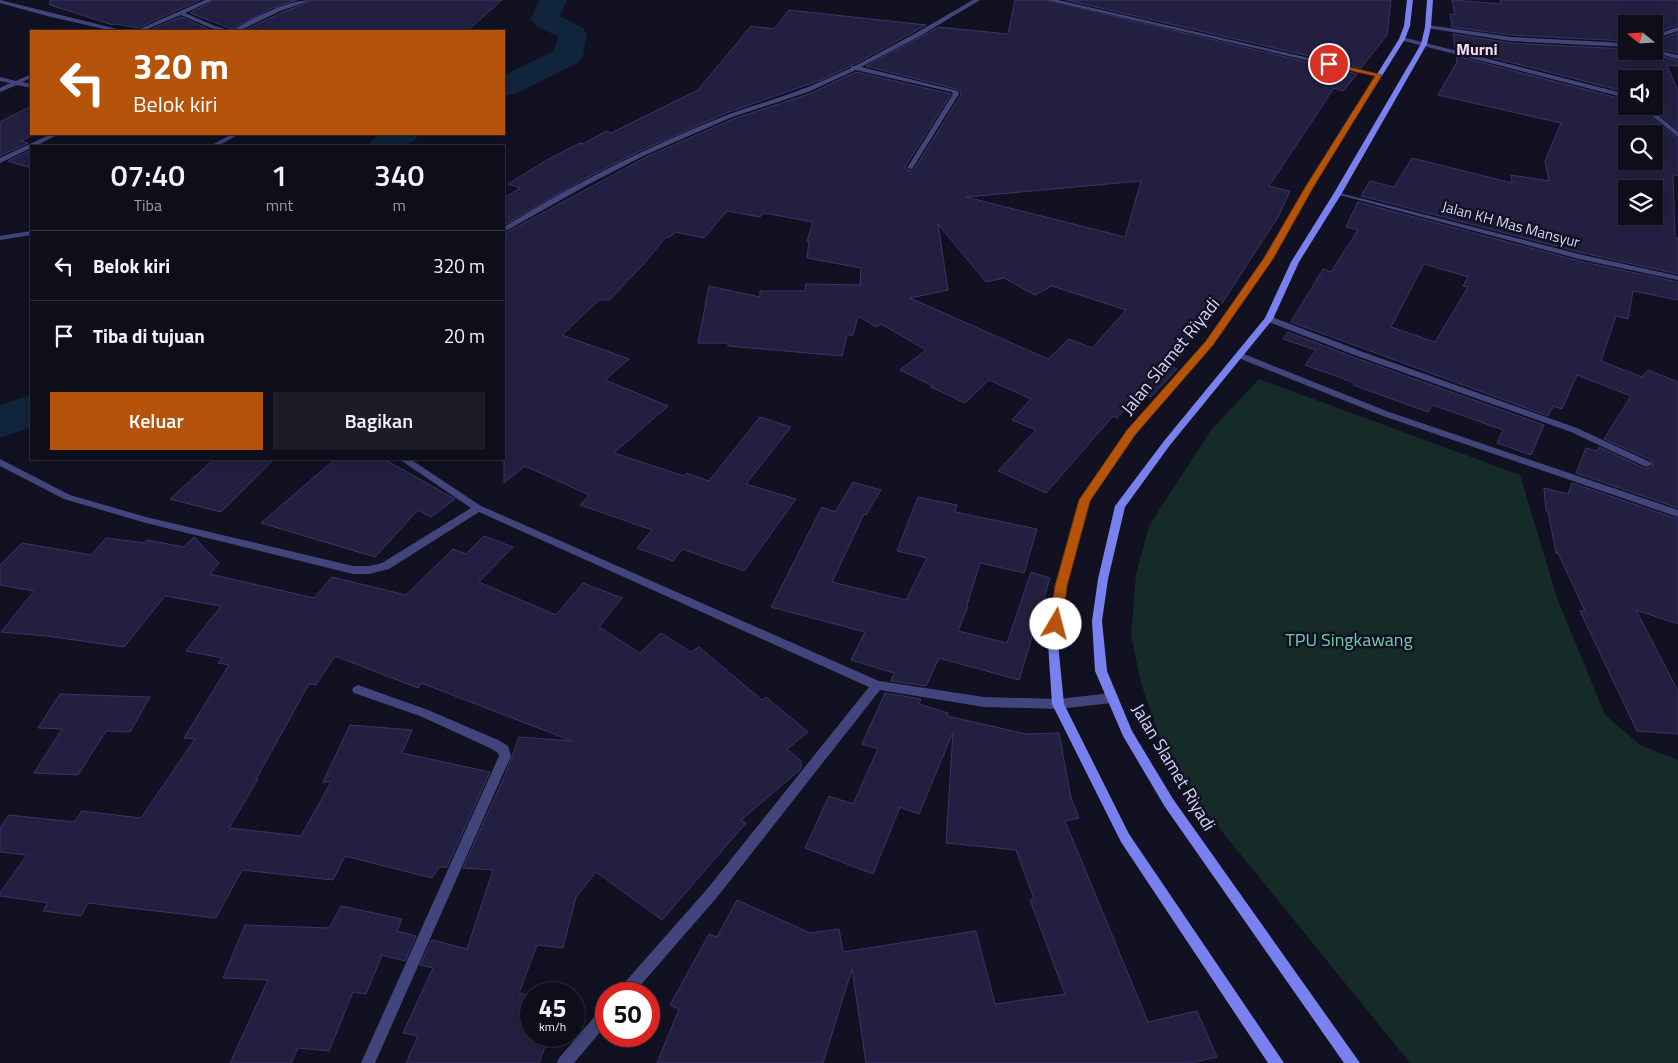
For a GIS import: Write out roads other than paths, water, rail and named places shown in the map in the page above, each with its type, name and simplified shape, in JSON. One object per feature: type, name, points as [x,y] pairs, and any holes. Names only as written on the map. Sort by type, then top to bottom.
[{"type":"main road","name":"Jalan Slamet Riyadi","points":[[1277,1063],[1125,838],[1058,704],[1053,643],[1061,586],[1085,500],[1131,433],[1209,343],[1268,259],[1310,186],[1402,39],[1407,26],[1410,0]]},
{"type":"main road","name":"Jalan Slamet Riyadi","points":[[1353,1063],[1169,802],[1127,733],[1101,672],[1097,621],[1103,578],[1120,506],[1167,443],[1269,319],[1295,262],[1338,193],[1424,44],[1428,27],[1430,0]]},
{"type":"street","points":[[140,30],[210,0]]},
{"type":"street","points":[[237,30],[278,10],[309,0]]},
{"type":"street","points":[[505,229],[536,209],[657,147],[732,115],[816,86],[925,31],[977,0]]},
{"type":"street","points":[[1051,0],[1379,75]]},
{"type":"street","points":[[0,1],[49,15],[115,30]]},
{"type":"street","points":[[182,13],[213,27],[226,30]]},
{"type":"street","points":[[1428,27],[1511,39],[1618,45]]},
{"type":"street","points":[[1663,34],[1678,29]]},
{"type":"street","points":[[1402,39],[1618,94]]},
{"type":"street","points":[[1663,54],[1678,57]]},
{"type":"street","points":[[852,67],[955,91],[956,94],[910,168]]},
{"type":"street","points":[[0,90],[30,76]]},
{"type":"street","points":[[0,80],[30,86]]},
{"type":"street","points":[[1653,115],[1678,135]]},
{"type":"street","points":[[33,145],[54,135]]},
{"type":"street","points":[[215,145],[234,135]]},
{"type":"street","points":[[0,161],[30,147]]},
{"type":"street","name":"Jalan KH Mas Mansyur","points":[[1338,193],[1572,254],[1678,278]]},
{"type":"street","points":[[0,238],[30,233]]},
{"type":"street","points":[[1269,319],[1367,357],[1574,430],[1647,464]]},
{"type":"street","points":[[1239,356],[1386,414],[1678,514]]},
{"type":"street","points":[[406,460],[478,508],[876,685],[984,702],[1058,704],[1112,698]]},
{"type":"street","points":[[0,462],[67,497],[146,520],[353,570],[369,570],[385,566],[478,508]]},
{"type":"street","points":[[634,982],[713,892],[876,685]]},
{"type":"street","points":[[358,690],[424,712],[494,744],[504,750],[505,756],[368,1063]]},
{"type":"street","points":[[564,1063],[595,1027]]},
{"type":"waterway","points":[[505,87],[568,56],[573,34],[545,19],[553,0]]},
{"type":"waterway","points":[[386,145],[402,135]]},
{"type":"waterway","points":[[0,423],[30,409]]},
{"type":"district","name":"Murni","points":[[1477,49]]},
{"type":"park label","name":"TPU Singkawang","points":[[1349,639]]}]
